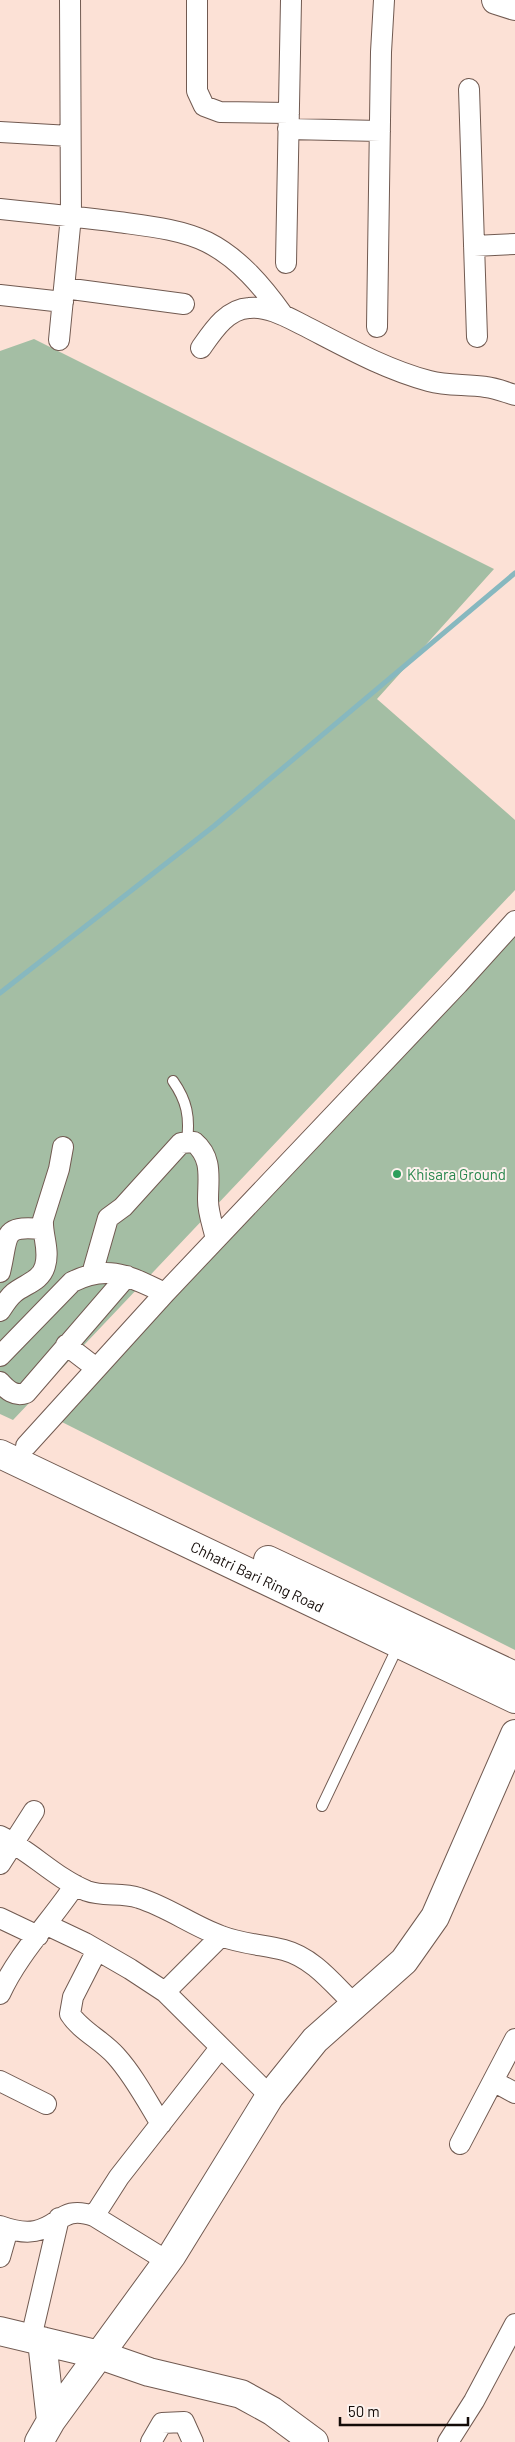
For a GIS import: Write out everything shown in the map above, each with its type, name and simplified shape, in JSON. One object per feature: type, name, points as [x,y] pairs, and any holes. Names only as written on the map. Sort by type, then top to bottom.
[{"type":"street","points":[[59,340],[71,216],[70,0]]},
{"type":"street","points":[[197,0],[197,91],[204,106],[220,112],[380,131]]},
{"type":"street","points":[[286,263],[291,0]]},
{"type":"street","points":[[377,327],[381,52],[384,0]]},
{"type":"street","points":[[496,0],[515,6]]},
{"type":"street","points":[[470,89],[477,337]]},
{"type":"street","points":[[0,132],[70,136]]},
{"type":"street","points":[[0,209],[152,227],[177,232],[207,242],[235,261],[247,272],[265,290],[283,315]]},
{"type":"street","points":[[474,246],[515,244]]},
{"type":"street","points":[[0,295],[64,295],[184,304]]},
{"type":"street","points":[[201,348],[218,324],[232,314],[248,308],[264,309],[283,315],[379,364],[429,381],[456,386],[486,387],[515,395]]},
{"type":"street","points":[[26,1446],[165,1293],[458,984],[515,921]]},
{"type":"street","points":[[92,1274],[108,1218],[122,1207],[176,1147],[187,1141],[194,1142],[207,1159],[209,1174],[208,1210],[216,1239]]},
{"type":"street","points":[[0,1312],[14,1292],[42,1274],[47,1250],[42,1228],[63,1147]]},
{"type":"street","points":[[0,1272],[4,1244],[9,1232],[16,1228],[42,1228]]},
{"type":"street","points":[[0,1356],[72,1282],[92,1274],[113,1272],[127,1276],[165,1293]]},
{"type":"street","points":[[0,1382],[12,1393],[21,1394],[26,1392],[127,1276]]},
{"type":"street","points":[[66,1345],[96,1368]]},
{"type":"street","name":"Chhatri Bari Ring Road","points":[[0,1434],[515,1676]]},
{"type":"street","name":"Chhatri Bari Ring Road","points":[[0,1454],[515,1699]]},
{"type":"street","points":[[43,2436],[167,2261],[270,2096],[315,2040],[404,1961],[435,1917],[515,1734]]},
{"type":"street","points":[[0,1864],[7,1839],[34,1811]]},
{"type":"street","points":[[7,1839],[75,1885],[99,1894],[136,1897],[155,1903],[221,1936],[285,1950],[299,1956],[316,1966],[355,2006]]},
{"type":"street","points":[[0,1994],[5,1983],[75,1885]]},
{"type":"street","points":[[0,1918],[97,1950],[165,1992],[270,2096]]},
{"type":"street","points":[[165,1992],[221,1936]]},
{"type":"street","points":[[97,1950],[73,1997],[70,2014],[73,2020],[94,2035],[117,2057],[161,2124]]},
{"type":"street","points":[[460,2144],[515,2039]]},
{"type":"street","points":[[94,2216],[119,2177],[220,2048]]},
{"type":"street","points":[[0,2081],[46,2104]]},
{"type":"street","points":[[493,2081],[515,2093]]},
{"type":"street","points":[[0,2256],[4,2228],[34,2232],[46,2228],[59,2218],[77,2212],[94,2216],[167,2261]]},
{"type":"street","points":[[43,2436],[36,2340],[59,2218]]},
{"type":"street","points":[[448,2442],[474,2401],[514,2328]]},
{"type":"street","points":[[0,2331],[100,2355],[149,2372],[241,2394],[272,2411],[314,2442]]},
{"type":"street","points":[[151,2442],[162,2424],[184,2422],[193,2442]]},
{"type":"lane","points":[[173,1081],[186,1102],[189,1114],[187,1141]]},
{"type":"lane","points":[[322,1806],[399,1644]]},
{"type":"green space","points":[[34,339],[494,569],[377,699],[515,820],[515,890],[13,1420],[0,1414],[0,351]]},
{"type":"green space","name":"Khisara Ground","points":[[515,936],[515,1650],[44,1413]]},
{"type":"waterway","points":[[0,993],[214,826],[515,573]]},
{"type":"place","name":"Khisara Ground","points":[[397,1174]]}]
